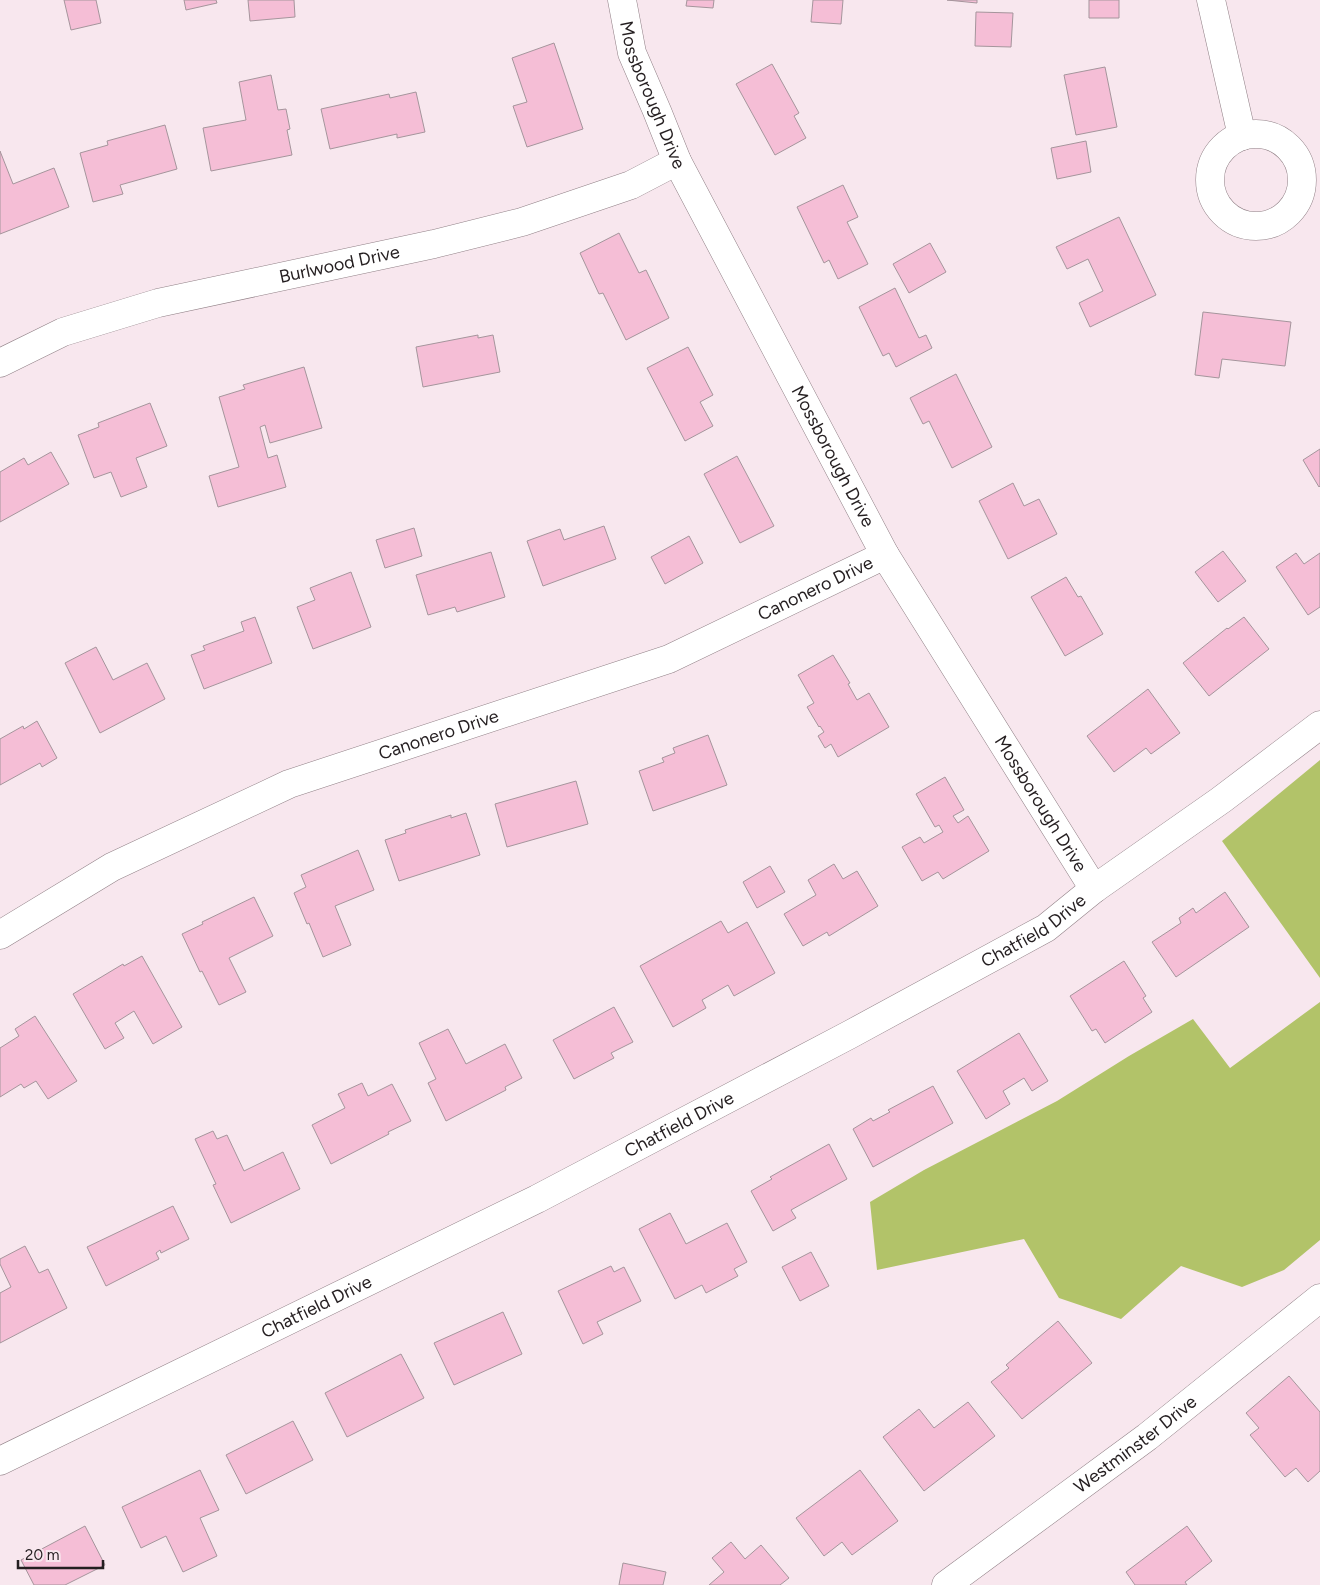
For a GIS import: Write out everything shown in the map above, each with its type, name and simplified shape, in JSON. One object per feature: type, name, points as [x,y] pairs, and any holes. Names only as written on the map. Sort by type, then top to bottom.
[{"type":"street","name":"Mossborough Drive","points":[[622,0],[632,54],[658,111],[677,161],[885,555],[1094,889]]},
{"type":"street","points":[[1211,0],[1242,136]]},
{"type":"street","name":"Burlwood Drive","points":[[0,363],[63,332],[158,302],[424,246],[522,222],[632,185],[677,161]]},
{"type":"street","name":"Canonero Drive","points":[[0,935],[112,867],[289,784],[669,659],[885,555]]},
{"type":"street","name":"Chatfield Drive","points":[[0,1461],[537,1199],[1046,928],[1094,889],[1221,800],[1320,725]]},
{"type":"street","name":"Westminster Drive","points":[[946,1585],[1146,1437],[1320,1298]]},
{"type":"green space","points":[[1320,760],[1320,978],[1222,841]]},
{"type":"green space","points":[[1320,1002],[1320,1240],[1284,1270],[1242,1287],[1181,1266],[1121,1319],[1059,1298],[1024,1239],[877,1270],[870,1202],[924,1170],[1057,1101],[1193,1019],[1230,1068]]},
{"type":"building","points":[[64,0],[96,0],[101,23],[71,30]]},
{"type":"building","points":[[184,0],[216,0],[217,3],[186,10]]},
{"type":"building","points":[[248,0],[294,0],[295,17],[250,21]]},
{"type":"building","points":[[687,0],[714,0],[713,8],[686,6]]},
{"type":"building","points":[[813,0],[843,0],[841,24],[811,22]]},
{"type":"building","points":[[947,0],[977,0],[977,3]]},
{"type":"building","points":[[1089,0],[1119,0],[1119,18],[1089,18]]},
{"type":"building","points":[[976,12],[1013,13],[1011,47],[975,46]]},
{"type":"building","points":[[554,43],[583,129],[527,147],[513,106],[527,102],[512,58]]},
{"type":"building","points":[[772,64],[799,113],[794,116],[806,138],[775,155],[736,84]]},
{"type":"building","points":[[1105,67],[1117,127],[1076,135],[1064,75]]},
{"type":"building","points":[[271,75],[278,110],[286,109],[290,129],[287,130],[292,155],[211,171],[203,128],[246,120],[239,82]]},
{"type":"building","points":[[416,92],[425,132],[397,138],[397,134],[330,149],[321,109],[389,94],[390,98]]},
{"type":"building","points":[[165,125],[177,169],[120,185],[123,194],[93,202],[80,153],[108,145],[107,141]]},
{"type":"building","points":[[1086,141],[1091,172],[1057,179],[1051,148]]},
{"type":"building","points":[[0,151],[13,184],[54,168],[69,207],[0,234]]},
{"type":"building","points":[[843,185],[858,217],[847,222],[868,264],[838,279],[829,260],[824,263],[797,207]]},
{"type":"building","points":[[1119,217],[1156,295],[1090,327],[1079,303],[1103,291],[1088,259],[1067,269],[1056,247]]},
{"type":"building","points":[[619,233],[639,273],[646,270],[669,318],[626,340],[603,293],[599,294],[580,253]]},
{"type":"building","points":[[930,243],[946,272],[909,293],[893,264]]},
{"type":"building","points":[[895,288],[919,338],[926,335],[932,348],[896,367],[889,353],[883,356],[859,307]]},
{"type":"building","points":[[1203,312],[1291,322],[1285,366],[1222,359],[1219,378],[1195,375]]},
{"type":"building","points":[[478,335],[478,338],[493,335],[500,372],[423,387],[416,347]]},
{"type":"building","points":[[688,347],[713,395],[700,402],[713,426],[685,441],[647,368]]},
{"type":"building","points":[[304,367],[322,428],[270,443],[265,425],[260,427],[268,458],[277,455],[286,487],[218,507],[209,476],[239,467],[219,397],[245,389],[243,385]]},
{"type":"building","points":[[956,374],[992,447],[952,468],[929,421],[923,424],[910,398]]},
{"type":"building","points":[[150,403],[167,446],[136,458],[147,487],[121,497],[111,472],[94,478],[78,435],[99,427],[98,423]]},
{"type":"building","points":[[1320,449],[1320,486],[1319,487],[1303,460]]},
{"type":"building","points":[[51,452],[69,484],[0,522],[0,472],[24,458],[28,465]]},
{"type":"building","points":[[737,456],[774,526],[740,543],[704,474]]},
{"type":"building","points":[[1013,483],[1024,506],[1039,499],[1057,534],[1008,559],[979,501]]},
{"type":"building","points":[[604,526],[616,559],[543,586],[527,541],[560,529],[564,540]]},
{"type":"building","points":[[414,528],[422,556],[385,568],[376,540]]},
{"type":"building","points":[[689,536],[703,563],[665,584],[651,557]]},
{"type":"building","points":[[1223,551],[1246,581],[1218,602],[1195,572]]},
{"type":"building","points":[[491,552],[505,597],[457,612],[455,607],[428,615],[416,575]]},
{"type":"building","points":[[1296,553],[1304,564],[1320,553],[1320,607],[1308,615],[1276,567]]},
{"type":"building","points":[[351,572],[371,627],[313,649],[297,607],[315,600],[310,588]]},
{"type":"building","points":[[1066,577],[1078,597],[1081,596],[1103,634],[1065,656],[1031,597]]},
{"type":"building","points":[[255,617],[272,663],[204,689],[191,655],[205,650],[203,646],[244,631],[241,622]]},
{"type":"building","points":[[1244,617],[1269,649],[1209,696],[1183,663]]},
{"type":"building","points":[[96,647],[113,680],[147,663],[165,699],[100,733],[65,663]]},
{"type":"building","points":[[833,655],[850,683],[848,684],[857,700],[869,693],[889,727],[838,757],[831,744],[825,748],[818,736],[824,732],[807,707],[814,703],[798,675]]},
{"type":"building","points":[[1148,689],[1180,733],[1151,754],[1146,748],[1114,772],[1087,736]]},
{"type":"building","points":[[37,721],[57,758],[42,767],[40,763],[0,785],[0,739],[23,726],[24,729]]},
{"type":"building","points":[[708,735],[727,785],[653,811],[639,771],[664,762],[662,758],[675,753],[673,748]]},
{"type":"building","points":[[945,777],[964,810],[953,816],[958,823],[968,816],[989,851],[943,879],[938,872],[922,881],[902,847],[920,837],[924,843],[943,832],[939,825],[935,827],[916,794]]},
{"type":"building","points":[[576,781],[588,824],[507,847],[495,804]]},
{"type":"building","points":[[466,813],[480,855],[399,881],[385,840],[406,833],[405,830],[451,815],[451,818]]},
{"type":"building","points":[[358,850],[374,890],[335,906],[351,945],[323,957],[294,893],[306,887],[301,875]]},
{"type":"building","points":[[834,864],[843,879],[857,871],[878,906],[829,936],[827,932],[803,946],[784,914],[816,895],[808,880]]},
{"type":"building","points":[[770,866],[785,892],[757,908],[743,882]]},
{"type":"building","points":[[1225,892],[1249,927],[1176,977],[1152,942],[1181,923],[1179,918],[1193,908],[1196,913]]},
{"type":"building","points":[[254,897],[273,936],[229,958],[246,992],[219,1005],[202,971],[200,972],[182,934],[203,924],[202,922]]},
{"type":"building","points":[[721,921],[728,933],[747,922],[775,973],[734,996],[728,985],[702,1000],[706,1008],[673,1027],[640,966]]},
{"type":"building","points":[[142,956],[182,1027],[153,1044],[134,1011],[115,1023],[124,1038],[105,1049],[73,994],[123,964],[124,966]]},
{"type":"building","points":[[1124,961],[1146,996],[1143,998],[1152,1012],[1105,1043],[1096,1029],[1092,1031],[1070,996]]},
{"type":"building","points":[[614,1007],[633,1042],[611,1053],[614,1058],[574,1079],[553,1040]]},
{"type":"building","points":[[35,1016],[77,1081],[48,1099],[36,1081],[24,1088],[21,1084],[0,1097],[0,1048],[19,1036],[15,1029]]},
{"type":"building","points":[[448,1029],[466,1064],[505,1044],[522,1078],[505,1087],[506,1090],[446,1121],[428,1083],[436,1079],[419,1043]]},
{"type":"building","points":[[1019,1033],[1048,1081],[1032,1091],[1024,1078],[1003,1091],[1010,1104],[986,1119],[957,1071]]},
{"type":"building","points":[[362,1083],[368,1096],[392,1084],[411,1121],[331,1164],[312,1125],[345,1108],[338,1094]]},
{"type":"building","points":[[933,1086],[953,1123],[873,1167],[853,1129],[871,1118],[873,1121],[890,1112],[888,1110]]},
{"type":"building","points":[[213,1131],[217,1139],[227,1135],[244,1171],[283,1152],[300,1189],[231,1223],[213,1185],[216,1184],[195,1139]]},
{"type":"building","points":[[829,1144],[847,1179],[791,1210],[796,1218],[773,1231],[751,1191],[772,1179],[770,1177]]},
{"type":"building","points":[[173,1206],[189,1239],[161,1253],[160,1250],[156,1253],[159,1259],[106,1286],[87,1247]]},
{"type":"building","points":[[670,1213],[686,1244],[727,1223],[747,1262],[734,1269],[738,1276],[706,1293],[702,1285],[675,1299],[639,1229]]},
{"type":"building","points":[[25,1246],[39,1273],[48,1269],[67,1308],[0,1343],[0,1293],[11,1287],[0,1264],[0,1259]]},
{"type":"building","points":[[811,1252],[829,1286],[800,1301],[782,1267]]},
{"type":"building","points":[[611,1266],[614,1272],[624,1267],[641,1301],[597,1322],[603,1334],[583,1344],[558,1291]]},
{"type":"building","points":[[503,1312],[522,1354],[454,1385],[434,1343]]},
{"type":"building","points":[[1058,1321],[1092,1363],[1022,1419],[991,1382],[1009,1368],[1006,1365]]},
{"type":"building","points":[[401,1354],[424,1398],[347,1437],[325,1393]]},
{"type":"building","points":[[1289,1376],[1320,1412],[1320,1471],[1308,1482],[1296,1468],[1285,1477],[1250,1435],[1259,1428],[1246,1413]]},
{"type":"building","points":[[968,1402],[995,1436],[924,1491],[883,1437],[919,1409],[934,1428]]},
{"type":"building","points":[[293,1421],[313,1460],[246,1494],[226,1455]]},
{"type":"building","points":[[200,1470],[219,1510],[200,1518],[217,1556],[183,1572],[166,1536],[141,1548],[122,1507]]},
{"type":"building","points":[[860,1470],[898,1521],[852,1555],[842,1542],[824,1556],[796,1518]]},
{"type":"building","points":[[85,1526],[105,1565],[65,1585],[34,1585],[21,1560]]},
{"type":"building","points":[[1187,1526],[1212,1561],[1185,1582],[1187,1585],[1135,1585],[1126,1572]]},
{"type":"building","points":[[731,1542],[745,1559],[761,1545],[789,1578],[780,1585],[709,1585],[724,1572],[712,1558]]},
{"type":"building","points":[[623,1563],[666,1572],[663,1585],[619,1585]]}]
